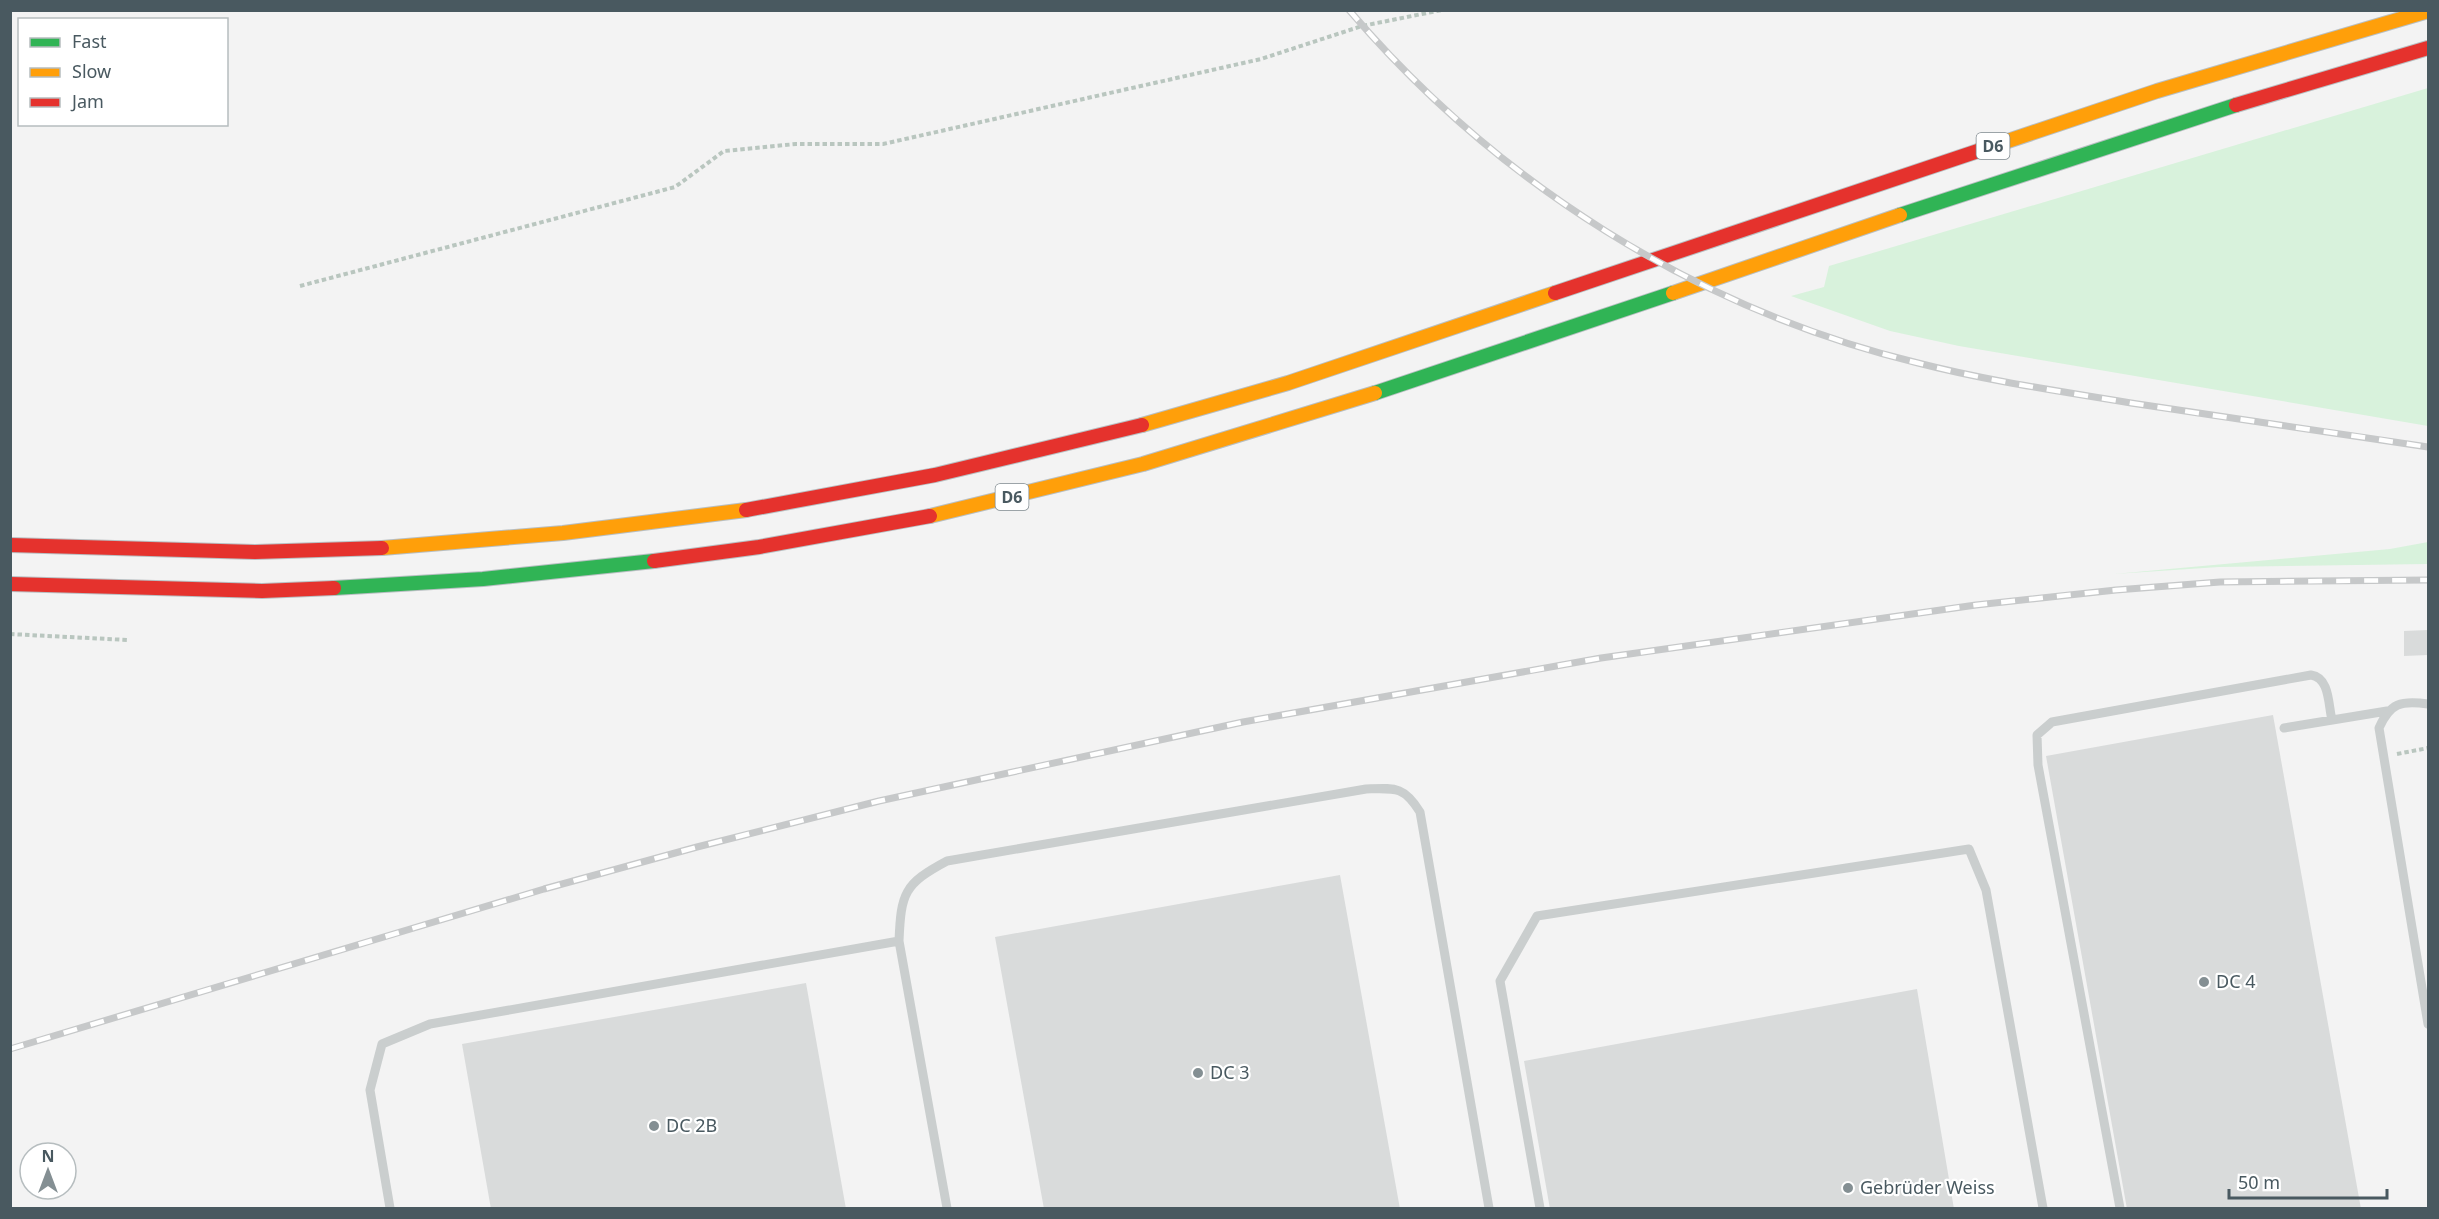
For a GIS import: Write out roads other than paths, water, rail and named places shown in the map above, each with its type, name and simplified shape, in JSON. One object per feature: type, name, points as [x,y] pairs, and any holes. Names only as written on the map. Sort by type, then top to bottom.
[{"type":"highway","name":"D6","points":[[10,545],[292,552],[435,545],[588,531],[749,510],[885,486],[1031,454],[1147,424],[1288,383],[2157,91],[2428,11]]},
{"type":"highway","name":"D6","points":[[10,584],[292,591],[553,573],[768,545],[889,524],[1031,493],[1152,461],[1305,416],[2162,128],[2428,48]]},
{"type":"lane","points":[[2120,1209],[2038,765],[2037,735],[2052,722],[2311,675],[2317,676],[2325,684],[2331,720]]},
{"type":"lane","points":[[2284,728],[2387,711],[2403,702],[2428,704]]},
{"type":"lane","points":[[2387,711],[2379,728],[2428,1024]]},
{"type":"lane","points":[[947,1209],[899,941],[901,903],[918,877],[947,861],[1366,789],[1396,788],[1412,799],[1420,812],[1489,1209]]},
{"type":"lane","points":[[1540,1209],[1500,981],[1537,916],[1969,849],[1986,890],[2043,1209]]},
{"type":"lane","points":[[390,1209],[370,1090],[382,1044],[430,1024],[899,941]]},
{"type":"railway","points":[[1349,10],[1407,73],[1469,131],[1536,183],[1606,231],[1679,273],[1756,309],[1836,339],[1918,363],[1971,375],[2131,403],[2428,447]]},
{"type":"railway","points":[[10,1049],[544,889],[697,847],[879,801],[1243,722],[1601,658],[1976,605],[2220,582],[2428,580]]},
{"type":"place","name":"DC 4","points":[[2204,982]]},
{"type":"place","name":"DC 3","points":[[1198,1073]]},
{"type":"place","name":"DC 2B","points":[[654,1126]]},
{"type":"place","name":"Gebrüder Weiss","points":[[1848,1188]]}]
